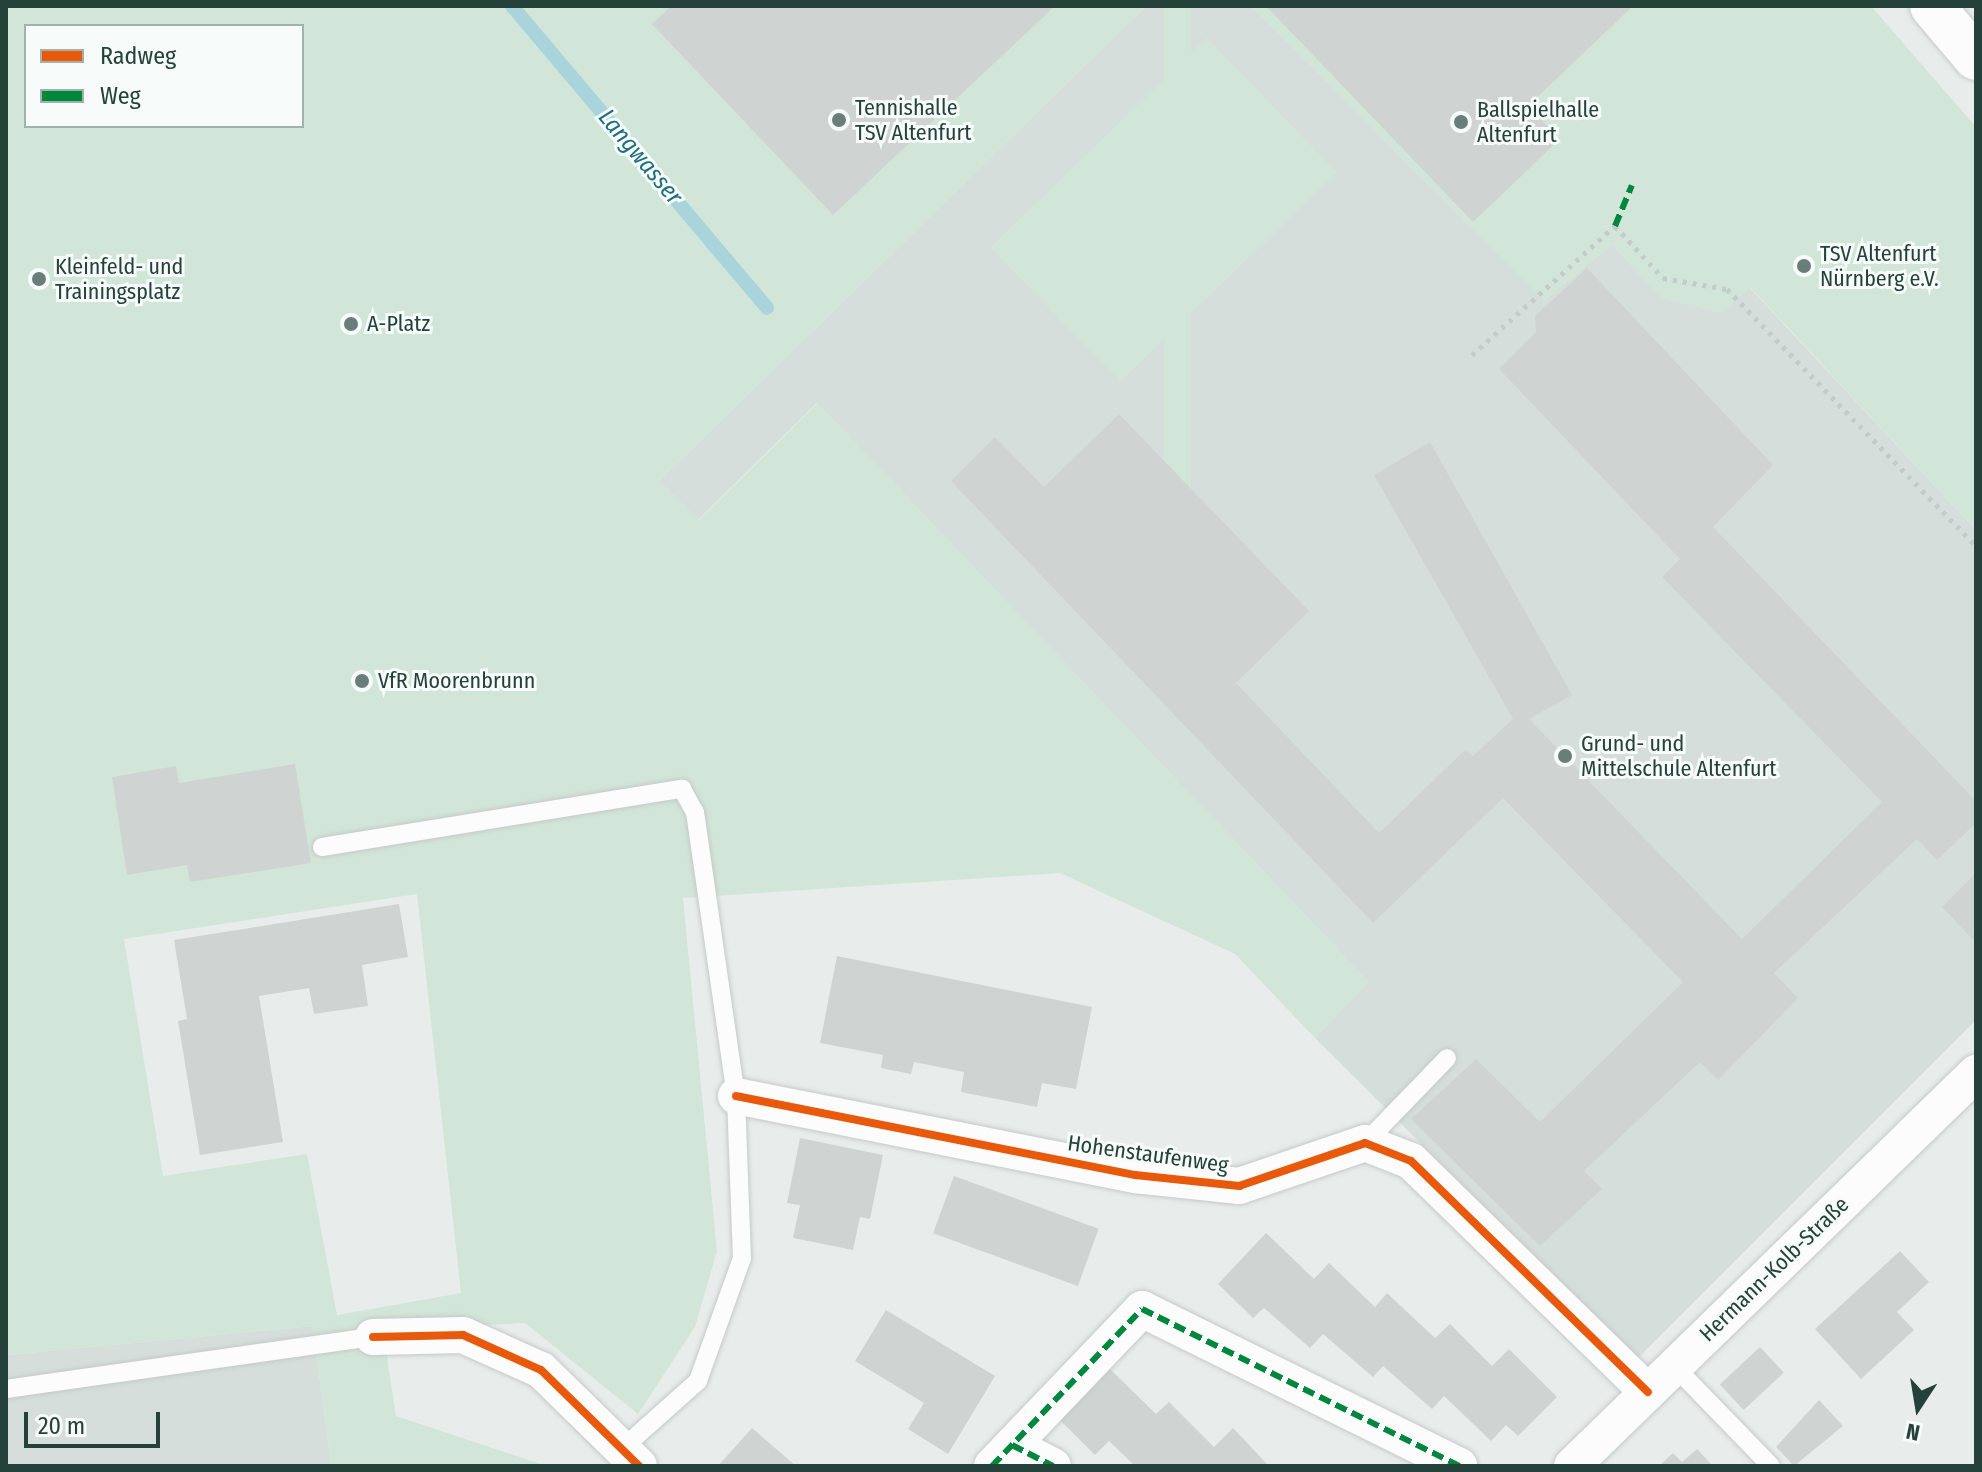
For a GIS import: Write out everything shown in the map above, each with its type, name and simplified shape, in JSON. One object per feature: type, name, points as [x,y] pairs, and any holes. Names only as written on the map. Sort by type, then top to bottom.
[{"type":"main road","points":[[1932,6],[1976,58]]},
{"type":"street","name":"Hermann-Kolb-Straße","points":[[1572,1466],[1976,1073]]},
{"type":"street","name":"Hohenstaufenweg","points":[[736,1096],[1135,1175],[1239,1186],[1365,1143]]},
{"type":"street","points":[[1365,1143],[1411,1161],[1648,1392]]},
{"type":"street","points":[[1002,1456],[1142,1309],[1459,1466]]},
{"type":"street","points":[[373,1337],[463,1335],[541,1370],[632,1456]]},
{"type":"street","points":[[1002,1456],[1053,1466]]},
{"type":"lane","points":[[322,847],[682,789],[695,812],[736,1096],[742,1258],[698,1381],[632,1456]]},
{"type":"lane","points":[[1365,1143],[1447,1058]]},
{"type":"lane","points":[[6,1389],[373,1337]]},
{"type":"lane","points":[[1674,1366],[1771,1466]]},
{"type":"path","points":[[1472,355],[1615,226],[1663,278],[1727,289],[1976,546]]},
{"type":"shaded area","name":"Grund- und Mittelschule Altenfurt","points":[[1146,6],[1251,6],[1544,300],[1612,244],[1663,299],[1750,288],[1976,530],[1976,1020],[1637,1359],[1315,1038],[1368,981],[817,403],[698,520],[659,481]]},
{"type":"shaded area","points":[[313,1326],[331,1466],[6,1466],[6,1355]]},
{"type":"green space","name":"VfR Moorenbrunn","points":[[6,6],[1146,6],[659,481],[699,520],[818,403],[1369,982],[1315,1038],[1235,954],[1060,873],[683,898],[717,1251],[695,1327],[638,1414],[525,1323],[383,1331],[396,1416],[547,1466],[331,1466],[313,1326],[6,1355]],"holes":[[[417,894],[461,1293],[337,1315],[307,1154],[163,1176],[124,939]]]},
{"type":"green space","points":[[1164,6],[1191,6],[1191,681],[1164,681]]},
{"type":"green space","name":"TSV Altenfurt Nürnberg e.V.","points":[[1251,6],[1871,6],[1976,127],[1976,530],[1751,288],[1722,313],[1662,299],[1612,245],[1544,301]]},
{"type":"green space","points":[[1207,38],[1337,173],[1120,382],[990,247]]},
{"type":"building","name":"Tennishalle TSV Altenfurt","points":[[671,6],[1055,6],[833,215],[652,24]]},
{"type":"building","name":"Ballspielhalle Altenfurt","points":[[1266,6],[1633,6],[1528,106],[1560,139],[1473,222]]},
{"type":"building","points":[[1587,268],[1773,465],[1713,527],[1976,801],[1976,823],[1937,860],[1917,839],[1774,973],[1798,998],[1718,1080],[1700,1062],[1584,1171],[1602,1189],[1540,1246],[1411,1119],[1476,1059],[1540,1122],[1683,982],[1503,798],[1373,923],[951,481],[995,437],[1044,487],[1119,414],[1309,611],[1236,683],[1379,833],[1465,750],[1473,756],[1513,719],[1374,475],[1430,442],[1572,695],[1529,719],[1742,939],[1882,802],[1662,577],[1680,559],[1499,369],[1536,332],[1535,316]]},
{"type":"building","points":[[295,764],[311,863],[190,882],[187,865],[127,875],[112,777],[176,766],[179,783]]},
{"type":"building","points":[[1976,873],[1976,943],[1942,907]]},
{"type":"building","points":[[399,904],[408,957],[362,965],[368,1006],[314,1014],[309,988],[259,996],[283,1142],[200,1155],[178,1021],[187,1019],[174,940]]},
{"type":"building","points":[[837,956],[1092,1007],[1076,1089],[1042,1083],[1037,1107],[961,1092],[964,1072],[914,1062],[911,1074],[881,1068],[883,1055],[820,1043]]},
{"type":"building","points":[[800,1138],[883,1155],[870,1219],[860,1217],[853,1250],[793,1238],[800,1205],[787,1203]]},
{"type":"building","points":[[954,1176],[1099,1229],[1078,1286],[933,1233]]},
{"type":"building","points":[[1266,1233],[1314,1279],[1329,1263],[1375,1307],[1387,1293],[1435,1338],[1450,1324],[1492,1366],[1509,1349],[1557,1397],[1518,1436],[1506,1425],[1491,1441],[1444,1396],[1432,1409],[1383,1366],[1373,1377],[1323,1334],[1310,1348],[1264,1308],[1253,1318],[1218,1284]]},
{"type":"building","points":[[1900,1251],[1929,1282],[1897,1312],[1914,1330],[1861,1379],[1815,1329]]},
{"type":"building","points":[[886,1310],[995,1376],[948,1454],[908,1429],[924,1403],[855,1361]]},
{"type":"building","points":[[1760,1347],[1784,1373],[1744,1410],[1720,1385]]},
{"type":"building","points":[[1109,1368],[1156,1414],[1169,1402],[1214,1447],[1233,1428],[1269,1466],[1135,1466],[1109,1441],[1095,1455],[1059,1419]]},
{"type":"building","points":[[1819,1400],[1843,1426],[1794,1466],[1776,1447]]},
{"type":"building","points":[[752,1428],[789,1460],[796,1466],[718,1466]]},
{"type":"building","points":[[1697,1449],[1713,1466],[1659,1466],[1673,1453],[1682,1462]]},
{"type":"waterway","name":"Langwasser","points":[[512,6],[767,308]]},
{"type":"marked path","points":[[1615,226],[1632,185]]},
{"type":"marked path","points":[[992,1466],[1142,1309],[1459,1466]]},
{"type":"marked path","points":[[1012,1445],[1053,1466]]},
{"type":"cycle path","points":[[736,1096],[1135,1175],[1239,1186],[1365,1143],[1411,1161],[1648,1392]]},
{"type":"cycle path","points":[[373,1337],[463,1335],[541,1370],[639,1466]]},
{"type":"place","name":"Tennishalle TSV Altenfurt","points":[[839,120]]},
{"type":"place","name":"Ballspielhalle Altenfurt","points":[[1461,122]]},
{"type":"place","name":"TSV Altenfurt Nürnberg e.V.","points":[[1804,266]]},
{"type":"place","name":"Kleinfeld- und Trainingsplatz","points":[[39,279]]},
{"type":"place","name":"A-Platz","points":[[351,324]]},
{"type":"place","name":"VfR Moorenbrunn","points":[[362,681]]},
{"type":"place","name":"Grund- und Mittelschule Altenfurt","points":[[1565,756]]}]
